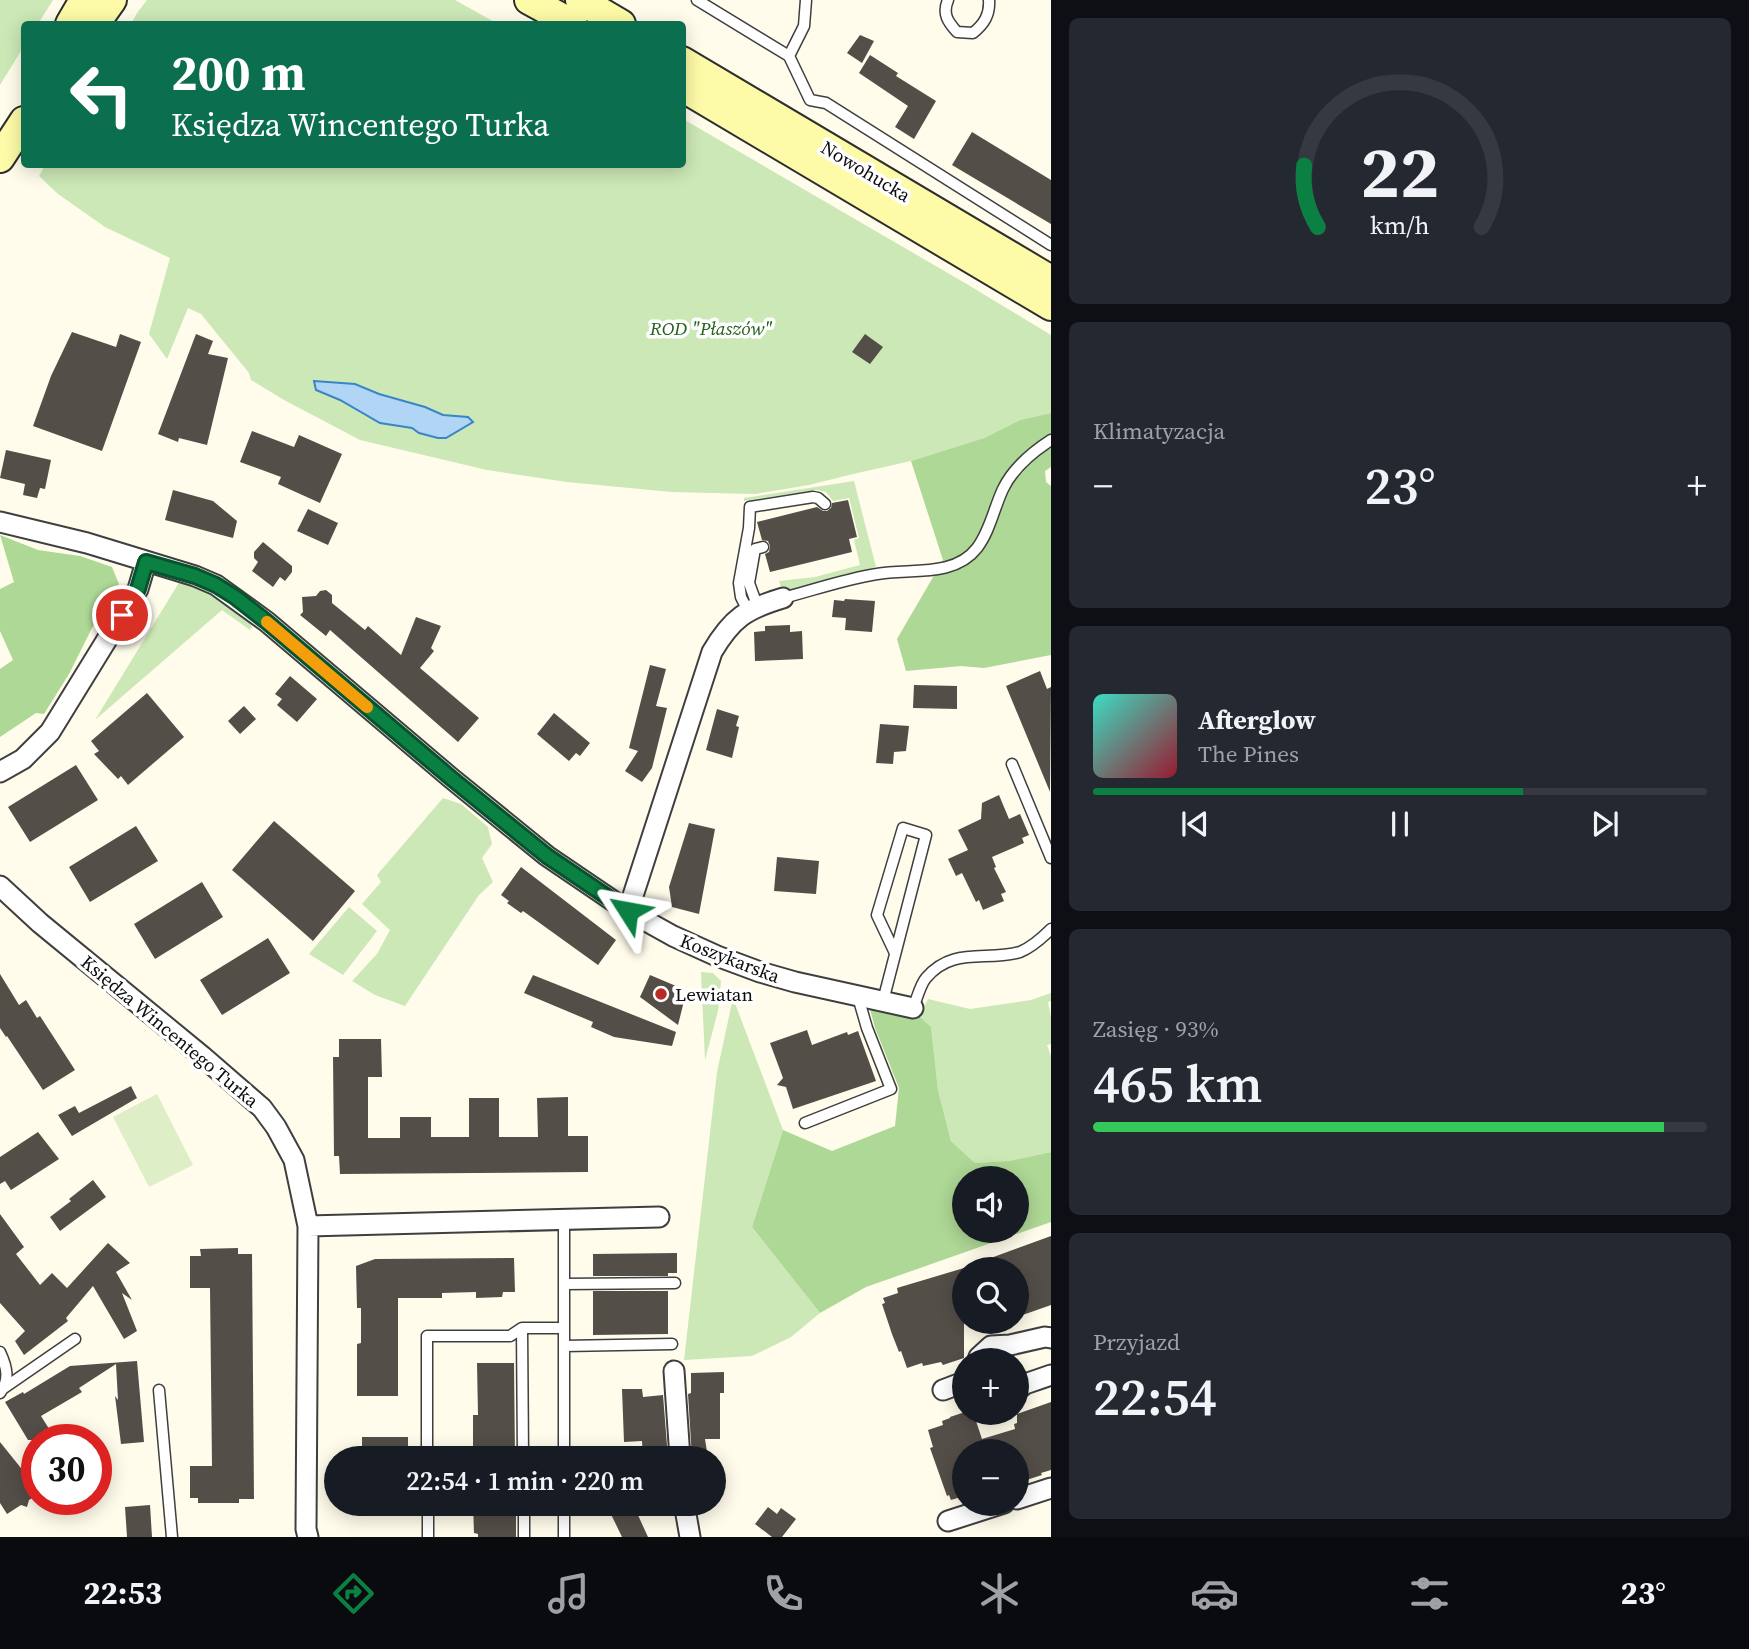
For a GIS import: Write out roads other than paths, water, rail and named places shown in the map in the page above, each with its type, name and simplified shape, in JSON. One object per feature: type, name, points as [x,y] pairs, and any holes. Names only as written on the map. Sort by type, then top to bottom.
[{"type":"main road","points":[[72,21],[84,0]]},
{"type":"main road","points":[[97,21],[112,0]]},
{"type":"main road","points":[[529,0],[581,7],[614,21]]},
{"type":"main road","name":"Nowohucka","points":[[686,63],[1051,280]]},
{"type":"main road","name":"Nowohucka","points":[[686,89],[1051,306]]},
{"type":"main road","points":[[0,158],[21,126]]},
{"type":"street","name":"Koszykarska","points":[[0,522],[88,543],[216,585],[267,622],[547,856],[628,911],[673,936],[735,963],[795,982],[914,1008]]},
{"type":"street","points":[[0,772],[23,759],[50,732],[138,589],[146,562]]},
{"type":"street","points":[[628,911],[712,652],[730,626],[752,608],[783,598]]},
{"type":"street","name":"Księdza Wincentego Turka","points":[[0,886],[40,923],[262,1108],[294,1160],[308,1226],[308,1537]]},
{"type":"street","points":[[308,1226],[659,1217]]},
{"type":"street","points":[[990,1348],[1051,1338]]},
{"type":"street","points":[[674,1371],[679,1446]]},
{"type":"street","points":[[1029,1383],[1051,1375]]},
{"type":"street","points":[[943,1390],[952,1387]]},
{"type":"street","points":[[1029,1495],[1051,1488]]},
{"type":"street","points":[[686,1516],[690,1537]]},
{"type":"street","points":[[948,1521],[964,1516]]},
{"type":"lane","points":[[697,0],[789,56],[810,100],[826,103],[1051,245]]},
{"type":"lane","points":[[789,56],[804,26],[806,0]]},
{"type":"lane","points":[[948,0],[947,21],[957,32],[973,33],[983,25],[990,9],[989,0]]},
{"type":"lane","points":[[783,598],[877,573],[932,569],[964,560],[976,549],[985,535],[1003,488],[1020,463],[1051,440]]},
{"type":"lane","points":[[752,608],[741,597],[739,583],[750,507],[813,497],[825,504]]},
{"type":"lane","points":[[752,608],[749,583],[755,549],[763,547]]},
{"type":"lane","points":[[1012,764],[1051,858]]},
{"type":"lane","points":[[883,1001],[926,835],[903,828],[877,915],[895,953]]},
{"type":"lane","points":[[914,1008],[925,979],[938,967],[956,958],[1020,951],[1039,941],[1051,929]]},
{"type":"lane","points":[[806,1123],[891,1089],[858,997]]},
{"type":"lane","points":[[564,1220],[564,1446]]},
{"type":"lane","points":[[564,1284],[675,1283]]},
{"type":"lane","points":[[427,1446],[427,1336],[510,1336],[522,1328],[564,1328]]},
{"type":"lane","points":[[522,1328],[523,1446]]},
{"type":"lane","points":[[2,1390],[75,1339]]},
{"type":"lane","points":[[564,1346],[672,1344]]},
{"type":"lane","points":[[0,1352],[8,1373],[2,1390]]},
{"type":"lane","points":[[159,1390],[172,1537]]},
{"type":"lane","points":[[428,1516],[428,1537]]},
{"type":"lane","points":[[524,1516],[524,1537]]},
{"type":"lane","points":[[564,1516],[564,1537]]},
{"type":"water","points":[[314,381],[355,384],[443,415],[468,417],[473,422],[446,438],[438,438],[419,433],[412,428],[380,423],[340,400],[316,390]]},
{"type":"place","name":"Lewiatan","points":[[661,994]]},
{"type":"park label","name":"ROD \"Płaszów\"","points":[[711,328]]}]
